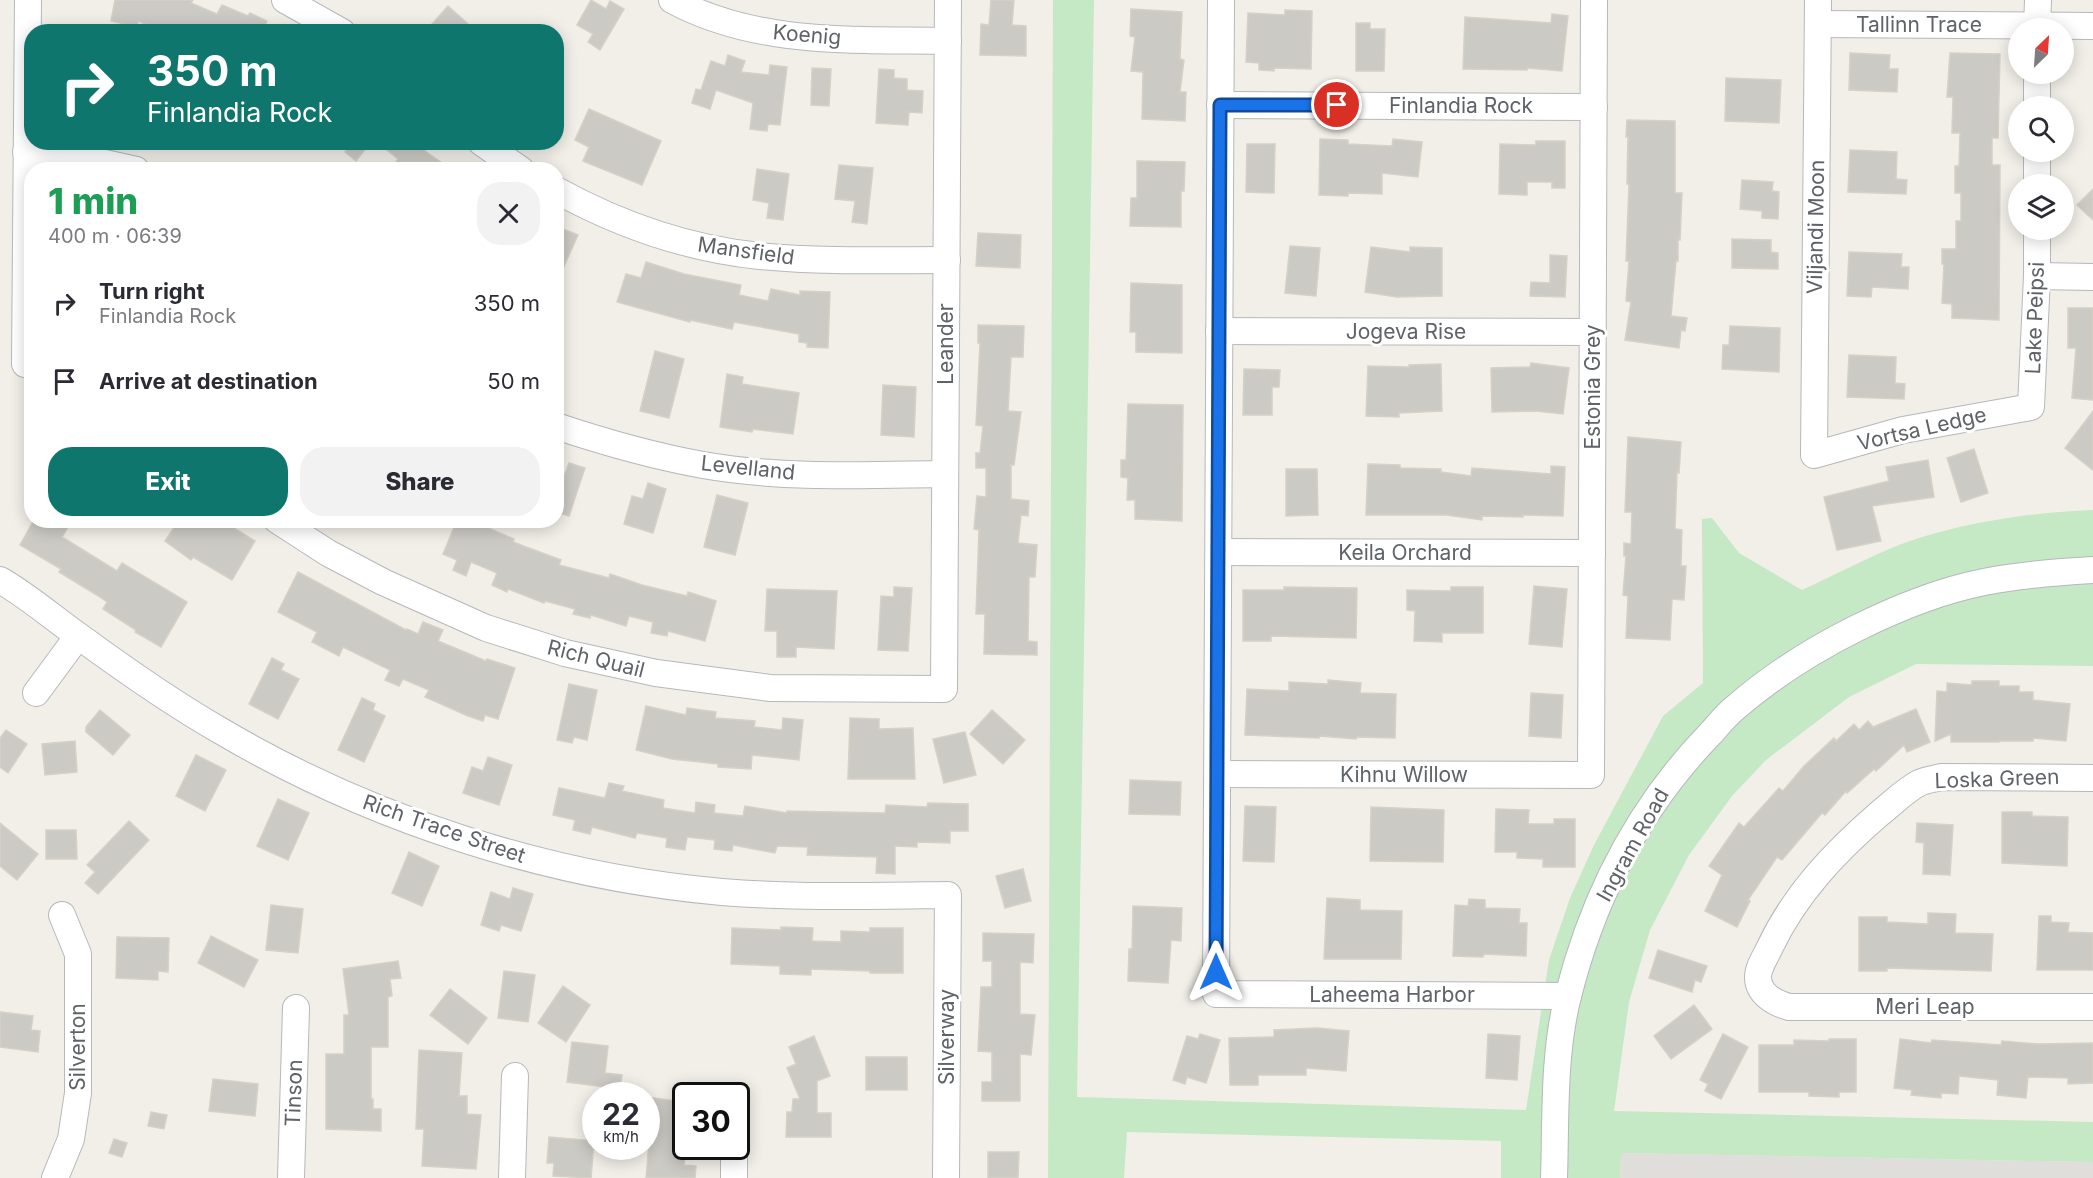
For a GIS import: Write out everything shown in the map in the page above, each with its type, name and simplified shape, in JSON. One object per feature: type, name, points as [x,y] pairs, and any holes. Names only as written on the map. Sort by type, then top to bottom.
[{"type":"street","points":[[28,0],[28,24]]},
{"type":"street","points":[[285,0],[328,24]]},
{"type":"street","name":"Koenig","points":[[672,0],[716,18],[752,29],[789,36],[948,41]]},
{"type":"street","name":"Leander","points":[[944,688],[948,0]]},
{"type":"street","points":[[1218,774],[1221,0]]},
{"type":"street","name":"Estonia Grey","points":[[1591,775],[1594,0]]},
{"type":"street","points":[[2037,18],[2038,0]]},
{"type":"street","name":"Tallinn Trace","points":[[1818,12],[2008,25]]},
{"type":"street","name":"Viljandi Moon","points":[[1814,455],[1818,12]]},
{"type":"street","name":"Tallinn Trace","points":[[2074,26],[2093,26]]},
{"type":"street","name":"Finlandia Rock","points":[[1220,105],[1594,107]]},
{"type":"street","points":[[492,150],[509,162]]},
{"type":"street","points":[[26,162],[26,152],[78,157],[100,162]]},
{"type":"street","name":"Mansfield","points":[[564,194],[639,228],[698,245],[757,256],[831,261],[947,260]]},
{"type":"street","name":"Lake Peipsi","points":[[2031,407],[2037,240]]},
{"type":"street","points":[[2037,276],[2093,278]]},
{"type":"street","name":"Jogeva Rise","points":[[1219,331],[1593,332]]},
{"type":"street","name":"Vortsa Ledge","points":[[1814,455],[1903,430],[2031,407]]},
{"type":"street","name":"Levelland","points":[[564,428],[631,449],[703,465],[770,473],[847,476],[945,474]]},
{"type":"street","name":"Rich Quail","points":[[289,528],[328,553],[383,582],[486,628],[565,653],[656,674],[770,688],[944,688]]},
{"type":"street","name":"Keila Orchard","points":[[1219,552],[1592,553]]},
{"type":"street","name":"Ingram Road","points":[[1554,1178],[1559,1042],[1568,996],[1587,930],[1615,867],[1651,803],[1691,753],[1735,707],[1783,672],[1826,643],[1912,603],[1982,583],[2041,573],[2093,570]]},
{"type":"street","name":"Rich Trace Street","points":[[0,580],[176,704],[269,759],[344,795],[456,837],[549,864],[723,892],[828,896],[948,895]]},
{"type":"street","points":[[36,693],[78,636]]},
{"type":"street","name":"Kihnu Willow","points":[[1218,774],[1591,775]]},
{"type":"street","name":"Laheema Harbor","points":[[1218,774],[1216,994],[1568,996]]},
{"type":"street","name":"Loska Green","points":[[1762,990],[1758,978],[1762,964],[1778,929],[1797,899],[1827,862],[1860,830],[1920,783],[1941,777],[2093,777]]},
{"type":"street","name":"Silverway","points":[[946,1178],[948,895]]},
{"type":"street","name":"Silverton","points":[[55,1178],[71,1139],[78,1093],[78,954],[62,915]]},
{"type":"street","name":"Meri Leap","points":[[1762,990],[1773,1002],[1789,1007],[2093,1007]]},
{"type":"street","name":"Tinson","points":[[291,1178],[296,1008]]},
{"type":"street","points":[[512,1178],[514,1076]]},
{"type":"street","points":[[734,1178],[735,1160]]},
{"type":"shaded area","points":[[1621,1153],[2093,1162],[2093,1178],[1620,1178]]},
{"type":"green space","points":[[1053,0],[1094,0],[1077,1097],[1526,1110],[1549,960],[1570,898],[1594,845],[1663,716],[1703,683],[1702,519],[1712,518],[1739,553],[1802,590],[1894,547],[1940,532],[2044,513],[2093,510],[2093,666],[1916,664],[1849,697],[1766,760],[1732,796],[1689,855],[1650,930],[1629,1002],[1614,1111],[2093,1122],[2093,1162],[1621,1153],[1620,1178],[1501,1178],[1501,1141],[1127,1132],[1124,1178],[1048,1178]]},
{"type":"building","points":[[115,0],[193,0],[191,3],[217,14],[222,5],[248,16],[250,13],[267,21],[266,24],[145,24],[138,21],[138,24],[124,24],[111,21]]},
{"type":"building","points":[[591,0],[606,9],[610,1],[624,9],[600,50],[588,42],[593,34],[577,25]]},
{"type":"building","points":[[991,0],[1014,0],[1012,25],[1026,26],[1026,56],[980,55],[981,24],[989,25]]},
{"type":"building","points":[[448,6],[468,24],[432,24]]},
{"type":"building","points":[[1131,9],[1182,12],[1180,59],[1184,60],[1180,92],[1186,92],[1185,121],[1142,119],[1143,72],[1131,71],[1135,37],[1130,36]]},
{"type":"building","points":[[1285,10],[1312,11],[1311,69],[1259,70],[1259,63],[1246,62],[1248,13],[1285,15]]},
{"type":"building","points":[[1552,14],[1568,16],[1562,71],[1527,68],[1527,70],[1463,69],[1465,17],[1551,23]]},
{"type":"building","points":[[1356,23],[1370,23],[1370,29],[1385,29],[1384,71],[1356,71]]},
{"type":"building","points":[[1850,53],[1890,55],[1889,69],[1898,69],[1897,92],[1849,90]]},
{"type":"building","points":[[1950,53],[2000,54],[1998,138],[1992,138],[1992,165],[2000,165],[1999,320],[1952,318],[1952,304],[1942,303],[1944,264],[1942,264],[1942,249],[1956,249],[1956,221],[1961,221],[1961,193],[1955,193],[1955,166],[1959,166],[1960,133],[1952,133],[1953,97],[1947,97]]},
{"type":"building","points":[[728,55],[745,61],[741,72],[769,75],[770,65],[787,67],[780,125],[768,124],[767,131],[750,129],[753,103],[716,90],[710,109],[692,103],[696,89],[701,90],[711,61],[725,66]]},
{"type":"building","points":[[812,68],[831,69],[829,106],[811,105]]},
{"type":"building","points":[[879,69],[894,70],[894,78],[907,79],[907,90],[923,91],[922,113],[909,112],[908,125],[876,123]]},
{"type":"building","points":[[1726,78],[1781,80],[1779,123],[1725,121]]},
{"type":"building","points":[[589,109],[661,141],[642,185],[583,161],[589,147],[575,140]]},
{"type":"building","points":[[1627,120],[1675,121],[1675,193],[1682,193],[1680,240],[1678,240],[1678,261],[1676,261],[1671,316],[1687,318],[1685,331],[1681,330],[1679,348],[1625,340],[1631,302],[1626,301],[1629,261],[1626,261],[1629,184],[1627,184]]},
{"type":"building","points":[[1320,139],[1348,140],[1348,144],[1392,146],[1393,139],[1422,142],[1418,177],[1382,173],[1382,194],[1319,195]]},
{"type":"building","points":[[1536,141],[1565,141],[1565,188],[1552,188],[1552,182],[1527,182],[1527,195],[1499,194],[1500,144],[1536,145]]},
{"type":"building","points":[[1247,144],[1275,144],[1274,193],[1246,192]]},
{"type":"building","points":[[347,150],[365,150],[356,161],[345,152]]},
{"type":"building","points":[[387,150],[426,150],[441,162],[396,162],[398,159]]},
{"type":"building","points":[[1850,150],[1897,152],[1896,179],[1907,180],[1906,194],[1848,192]]},
{"type":"building","points":[[1137,161],[1185,162],[1184,191],[1181,191],[1181,227],[1130,226],[1131,198],[1137,198]]},
{"type":"building","points":[[839,165],[873,168],[867,224],[852,222],[855,201],[835,199]]},
{"type":"building","points":[[757,169],[789,174],[783,220],[767,218],[769,203],[753,200]]},
{"type":"building","points":[[1742,180],[1773,182],[1772,191],[1779,192],[1778,219],[1762,218],[1762,211],[1740,209]]},
{"type":"building","points":[[2093,189],[2093,220],[2077,205]]},
{"type":"building","points":[[564,229],[578,235],[564,266]]},
{"type":"building","points":[[978,233],[1021,235],[1020,268],[976,266]]},
{"type":"building","points":[[1732,239],[1771,240],[1771,252],[1778,253],[1778,269],[1732,268]]},
{"type":"building","points":[[1290,246],[1320,248],[1316,296],[1285,293]]},
{"type":"building","points":[[1371,247],[1410,252],[1410,247],[1442,248],[1442,296],[1397,297],[1365,292]]},
{"type":"building","points":[[1849,252],[1902,254],[1901,267],[1909,267],[1908,289],[1872,287],[1871,297],[1847,296]]},
{"type":"building","points":[[1550,255],[1567,256],[1565,297],[1530,296],[1531,282],[1550,283]]},
{"type":"building","points":[[646,262],[684,274],[741,285],[739,295],[768,301],[771,289],[800,295],[800,291],[830,292],[828,348],[807,347],[807,343],[799,342],[799,334],[734,322],[732,329],[690,320],[690,322],[617,302],[626,274],[641,278]]},
{"type":"building","points":[[1131,283],[1182,285],[1182,353],[1136,352],[1136,332],[1130,332]]},
{"type":"building","points":[[2068,308],[2093,308],[2093,400],[2072,398],[2076,348],[2068,348]]},
{"type":"building","points":[[978,325],[1024,326],[1023,357],[1011,357],[1008,411],[1021,412],[1014,465],[1011,465],[1011,499],[1029,501],[1028,516],[1021,515],[1018,543],[1037,545],[1035,577],[1029,577],[1028,641],[1037,642],[1037,655],[984,654],[985,614],[976,614],[979,530],[974,529],[977,496],[986,497],[986,468],[976,468],[976,453],[980,453],[983,426],[976,425],[980,343],[978,343]]},
{"type":"building","points":[[1730,326],[1780,328],[1779,372],[1722,369],[1723,345],[1729,345]]},
{"type":"building","points":[[655,351],[684,359],[669,418],[640,411]]},
{"type":"building","points":[[1849,355],[1896,357],[1895,383],[1905,384],[1904,399],[1847,397]]},
{"type":"building","points":[[1531,363],[1569,368],[1563,414],[1536,411],[1492,412],[1491,368],[1530,367]]},
{"type":"building","points":[[1441,364],[1442,411],[1399,413],[1399,417],[1366,416],[1368,366],[1409,367],[1409,365]]},
{"type":"building","points":[[1244,369],[1280,370],[1279,387],[1272,387],[1272,415],[1243,415]]},
{"type":"building","points":[[727,374],[743,377],[742,384],[799,393],[793,434],[753,429],[752,432],[720,427]]},
{"type":"building","points":[[883,385],[916,387],[914,437],[881,435]]},
{"type":"building","points":[[1128,404],[1183,405],[1182,521],[1135,519],[1135,500],[1127,500],[1128,478],[1121,477],[1121,460],[1126,460]]},
{"type":"building","points":[[2093,411],[2093,470],[2065,448]]},
{"type":"building","points":[[1628,437],[1681,442],[1679,473],[1677,472],[1675,529],[1682,530],[1681,566],[1686,566],[1684,600],[1672,599],[1670,640],[1626,638],[1628,596],[1623,595],[1626,556],[1624,556],[1624,543],[1631,544],[1632,512],[1625,512]]},
{"type":"building","points":[[1974,449],[1988,493],[1961,502],[1947,458]]},
{"type":"building","points":[[1928,460],[1934,497],[1872,506],[1881,541],[1837,550],[1824,497],[1889,481],[1886,467]]},
{"type":"building","points":[[569,463],[585,468],[569,516],[564,514],[564,477]]},
{"type":"building","points":[[1368,464],[1400,465],[1400,468],[1441,469],[1441,472],[1471,476],[1472,468],[1551,474],[1551,466],[1565,467],[1563,516],[1482,516],[1482,520],[1446,515],[1366,515]]},
{"type":"building","points":[[1286,469],[1317,469],[1318,515],[1286,516]]},
{"type":"building","points":[[648,483],[666,489],[653,533],[624,524],[632,496],[643,499]]},
{"type":"building","points":[[717,495],[748,503],[735,555],[704,547]]},
{"type":"building","points":[[30,528],[67,528],[62,537],[117,571],[122,563],[187,602],[161,647],[103,609],[107,602],[59,572],[61,569],[20,545]]},
{"type":"building","points":[[174,528],[234,528],[255,541],[232,580],[193,557],[191,560],[165,541]]},
{"type":"building","points":[[454,528],[488,528],[514,539],[513,542],[561,560],[559,565],[609,578],[610,574],[642,585],[687,596],[688,592],[716,601],[705,641],[668,631],[667,636],[651,633],[653,622],[629,616],[626,626],[591,615],[590,618],[573,614],[575,609],[545,601],[544,603],[508,589],[507,592],[492,585],[497,573],[471,562],[466,576],[453,570],[457,560],[443,554]]},
{"type":"building","points":[[298,572],[406,630],[418,634],[423,622],[443,630],[438,641],[486,661],[487,659],[515,668],[498,719],[485,715],[483,721],[468,716],[425,697],[429,690],[403,679],[399,686],[385,680],[390,670],[343,647],[339,656],[312,642],[317,632],[278,612]]},
{"type":"building","points":[[1534,586],[1567,589],[1562,647],[1529,644]]},
{"type":"building","points":[[894,587],[912,588],[908,651],[878,650],[881,596],[894,597]]},
{"type":"building","points":[[1284,587],[1357,588],[1356,638],[1271,636],[1271,641],[1243,641],[1243,590],[1284,590]]},
{"type":"building","points":[[1451,587],[1483,587],[1483,633],[1442,633],[1442,642],[1414,641],[1415,611],[1407,610],[1407,590],[1451,591]]},
{"type":"building","points":[[767,589],[837,591],[834,649],[796,647],[796,657],[777,657],[777,631],[765,631]]},
{"type":"building","points":[[272,658],[284,664],[281,670],[299,679],[278,719],[249,704]]},
{"type":"building","points":[[1328,680],[1361,683],[1360,693],[1396,694],[1395,738],[1245,735],[1247,689],[1289,691],[1289,682],[1328,684]]},
{"type":"building","points":[[1972,681],[1999,681],[1999,686],[2019,686],[2019,692],[2033,692],[2033,700],[2070,704],[2066,741],[2033,738],[2033,741],[1951,742],[1951,734],[1935,741],[1937,691],[1947,692],[1947,683],[1972,685]]},
{"type":"building","points":[[569,684],[597,690],[587,740],[574,737],[572,743],[557,740]]},
{"type":"building","points":[[1531,693],[1563,695],[1561,738],[1529,736]]},
{"type":"building","points":[[362,698],[375,704],[373,710],[385,716],[364,762],[338,750]]},
{"type":"building","points":[[646,706],[686,715],[687,708],[716,712],[715,718],[755,721],[754,727],[782,730],[783,718],[803,720],[799,760],[752,755],[751,769],[718,767],[718,764],[672,759],[636,750]]},
{"type":"building","points":[[1916,709],[1930,742],[1907,752],[1904,745],[1876,771],[1874,769],[1847,793],[1846,791],[1825,815],[1822,813],[1782,860],[1777,857],[1748,900],[1750,901],[1737,927],[1705,911],[1722,875],[1709,866],[1739,823],[1744,827],[1779,788],[1783,791],[1804,766],[1834,738],[1836,741],[1854,724],[1859,730],[1868,721],[1873,727]]},
{"type":"building","points":[[100,710],[130,735],[113,755],[86,732],[86,727]]},
{"type":"building","points":[[992,710],[1025,740],[1003,764],[970,734]]},
{"type":"building","points":[[850,718],[879,719],[879,729],[913,728],[915,779],[848,779]]},
{"type":"building","points":[[6,730],[27,744],[8,773],[0,767],[0,738]]},
{"type":"building","points":[[965,732],[976,775],[944,783],[933,739]]},
{"type":"building","points":[[75,741],[77,772],[45,775],[42,744]]},
{"type":"building","points":[[196,755],[226,770],[205,811],[176,796]]},
{"type":"building","points":[[488,757],[512,765],[499,805],[463,793],[472,767],[483,771]]},
{"type":"building","points":[[1130,780],[1181,782],[1180,815],[1129,814]]},
{"type":"building","points":[[609,783],[624,786],[622,791],[664,800],[663,808],[695,813],[696,802],[715,805],[714,813],[743,816],[745,806],[787,813],[787,811],[885,813],[886,805],[927,807],[928,803],[968,804],[968,831],[950,831],[950,843],[917,842],[917,847],[895,846],[895,874],[876,873],[877,857],[807,855],[808,847],[777,846],[775,853],[733,845],[732,851],[714,849],[715,840],[687,837],[685,850],[666,847],[667,838],[637,833],[635,838],[592,827],[590,834],[573,830],[575,820],[553,815],[559,788],[605,798]]},
{"type":"building","points":[[278,799],[309,813],[288,860],[257,846]]},
{"type":"building","points":[[1245,806],[1276,807],[1274,862],[1243,861]]},
{"type":"building","points":[[1371,807],[1444,810],[1443,862],[1370,861]]},
{"type":"building","points":[[1496,809],[1529,810],[1528,824],[1554,824],[1554,819],[1575,819],[1575,867],[1543,867],[1543,859],[1517,858],[1517,852],[1495,852]]},
{"type":"building","points":[[2002,812],[2032,812],[2032,816],[2068,817],[2067,866],[2002,863]]},
{"type":"building","points":[[129,821],[149,840],[98,894],[85,883],[95,872],[87,865]]},
{"type":"building","points":[[0,823],[38,854],[17,880],[0,866]]},
{"type":"building","points":[[1917,823],[1953,825],[1950,875],[1923,874],[1924,843],[1916,842]]},
{"type":"building","points":[[46,830],[76,830],[77,859],[46,859]]},
{"type":"building","points":[[409,852],[439,866],[422,906],[392,893]]},
{"type":"building","points":[[1023,869],[1031,901],[1005,908],[996,876]]},
{"type":"building","points":[[513,888],[533,894],[521,931],[501,925],[499,931],[481,925],[491,892],[510,899]]},
{"type":"building","points":[[1327,898],[1360,900],[1360,910],[1402,911],[1401,959],[1324,959]]},
{"type":"building","points":[[1469,899],[1485,900],[1485,908],[1520,909],[1519,923],[1527,923],[1526,956],[1484,954],[1483,957],[1453,956],[1455,905],[1468,906]]},
{"type":"building","points":[[271,905],[303,909],[298,953],[266,950]]},
{"type":"building","points":[[1133,906],[1182,908],[1181,941],[1171,940],[1168,983],[1128,981],[1129,949],[1132,949]]},
{"type":"building","points":[[1928,913],[1956,914],[1955,933],[1993,934],[1991,971],[1887,968],[1887,971],[1859,971],[1859,917],[1887,917],[1887,922],[1928,924]]},
{"type":"building","points":[[2039,916],[2051,916],[2051,922],[2069,923],[2068,932],[2093,933],[2093,970],[2037,970]]},
{"type":"building","points":[[781,927],[813,928],[812,941],[841,942],[841,931],[870,932],[870,928],[903,928],[903,973],[811,969],[811,975],[780,974],[780,966],[731,964],[732,928],[781,930]]},
{"type":"building","points":[[983,933],[1034,934],[1033,963],[1020,962],[1020,1014],[1035,1015],[1031,1055],[1020,1054],[1020,1101],[982,1101],[982,1082],[992,1082],[992,1052],[978,1051],[981,987],[992,987],[992,961],[983,961]]},
{"type":"building","points":[[211,936],[258,960],[244,987],[198,963]]},
{"type":"building","points":[[117,937],[169,938],[168,972],[158,971],[158,980],[116,978]]},
{"type":"building","points":[[1658,950],[1707,966],[1701,982],[1695,980],[1692,992],[1649,978]]},
{"type":"building","points":[[398,961],[401,978],[390,979],[392,996],[388,997],[388,1047],[371,1047],[371,1099],[373,1099],[373,1109],[381,1109],[381,1131],[326,1129],[326,1054],[344,1054],[344,1015],[349,1015],[343,969]]},
{"type":"building","points":[[504,971],[535,975],[528,1022],[498,1018]]},
{"type":"building","points":[[563,986],[590,1005],[566,1042],[538,1023]]},
{"type":"building","points":[[450,989],[487,1018],[468,1044],[430,1015]]},
{"type":"building","points":[[1694,1005],[1712,1029],[1671,1059],[1654,1036]]},
{"type":"building","points":[[0,1012],[33,1016],[31,1030],[40,1031],[38,1052],[0,1047]]},
{"type":"building","points":[[1317,1028],[1349,1031],[1346,1071],[1306,1068],[1306,1075],[1258,1075],[1258,1085],[1230,1085],[1229,1038],[1274,1037],[1274,1030]]},
{"type":"building","points":[[1200,1034],[1220,1040],[1206,1083],[1187,1077],[1185,1084],[1173,1080],[1187,1036],[1198,1039]]},
{"type":"building","points":[[1488,1034],[1520,1036],[1517,1080],[1486,1078]]},
{"type":"building","points":[[1723,1034],[1748,1047],[1721,1099],[1705,1091],[1708,1084],[1700,1080]]},
{"type":"building","points":[[814,1036],[830,1076],[817,1081],[817,1113],[831,1113],[831,1137],[786,1137],[787,1112],[792,1112],[793,1099],[800,1099],[787,1068],[796,1064],[789,1047]]},
{"type":"building","points":[[1829,1039],[1856,1039],[1856,1092],[1839,1092],[1839,1097],[1809,1096],[1809,1092],[1759,1092],[1759,1045],[1794,1045],[1794,1040],[1829,1041]]},
{"type":"building","points":[[1900,1039],[1931,1043],[1932,1040],[2001,1045],[2002,1041],[2037,1044],[2093,1043],[2093,1083],[2068,1084],[2068,1078],[2028,1077],[2026,1098],[1997,1095],[1998,1080],[1959,1076],[1958,1094],[1941,1093],[1941,1098],[1911,1095],[1912,1090],[1894,1088]]},
{"type":"building","points":[[572,1042],[608,1046],[605,1073],[622,1075],[621,1082],[582,1082],[582,1084],[567,1082]]},
{"type":"building","points":[[419,1050],[462,1053],[459,1096],[467,1096],[467,1114],[481,1115],[476,1169],[422,1166],[424,1129],[416,1129]]},
{"type":"building","points":[[866,1057],[907,1057],[907,1090],[866,1090]]},
{"type":"building","points":[[213,1079],[258,1084],[255,1116],[209,1111]]},
{"type":"building","points":[[660,1099],[672,1101],[672,1160],[684,1160],[684,1165],[696,1166],[695,1178],[646,1178],[648,1160],[660,1160]]},
{"type":"building","points":[[151,1112],[167,1115],[164,1129],[148,1126]]},
{"type":"building","points":[[549,1137],[582,1140],[582,1160],[592,1160],[591,1178],[553,1176],[554,1163],[547,1163]]},
{"type":"building","points":[[114,1139],[127,1143],[122,1157],[109,1153]]},
{"type":"building","points":[[988,1152],[1019,1152],[1018,1178],[988,1178]]},
{"type":"route","points":[[1216,972],[1220,105],[1337,105]]}]
